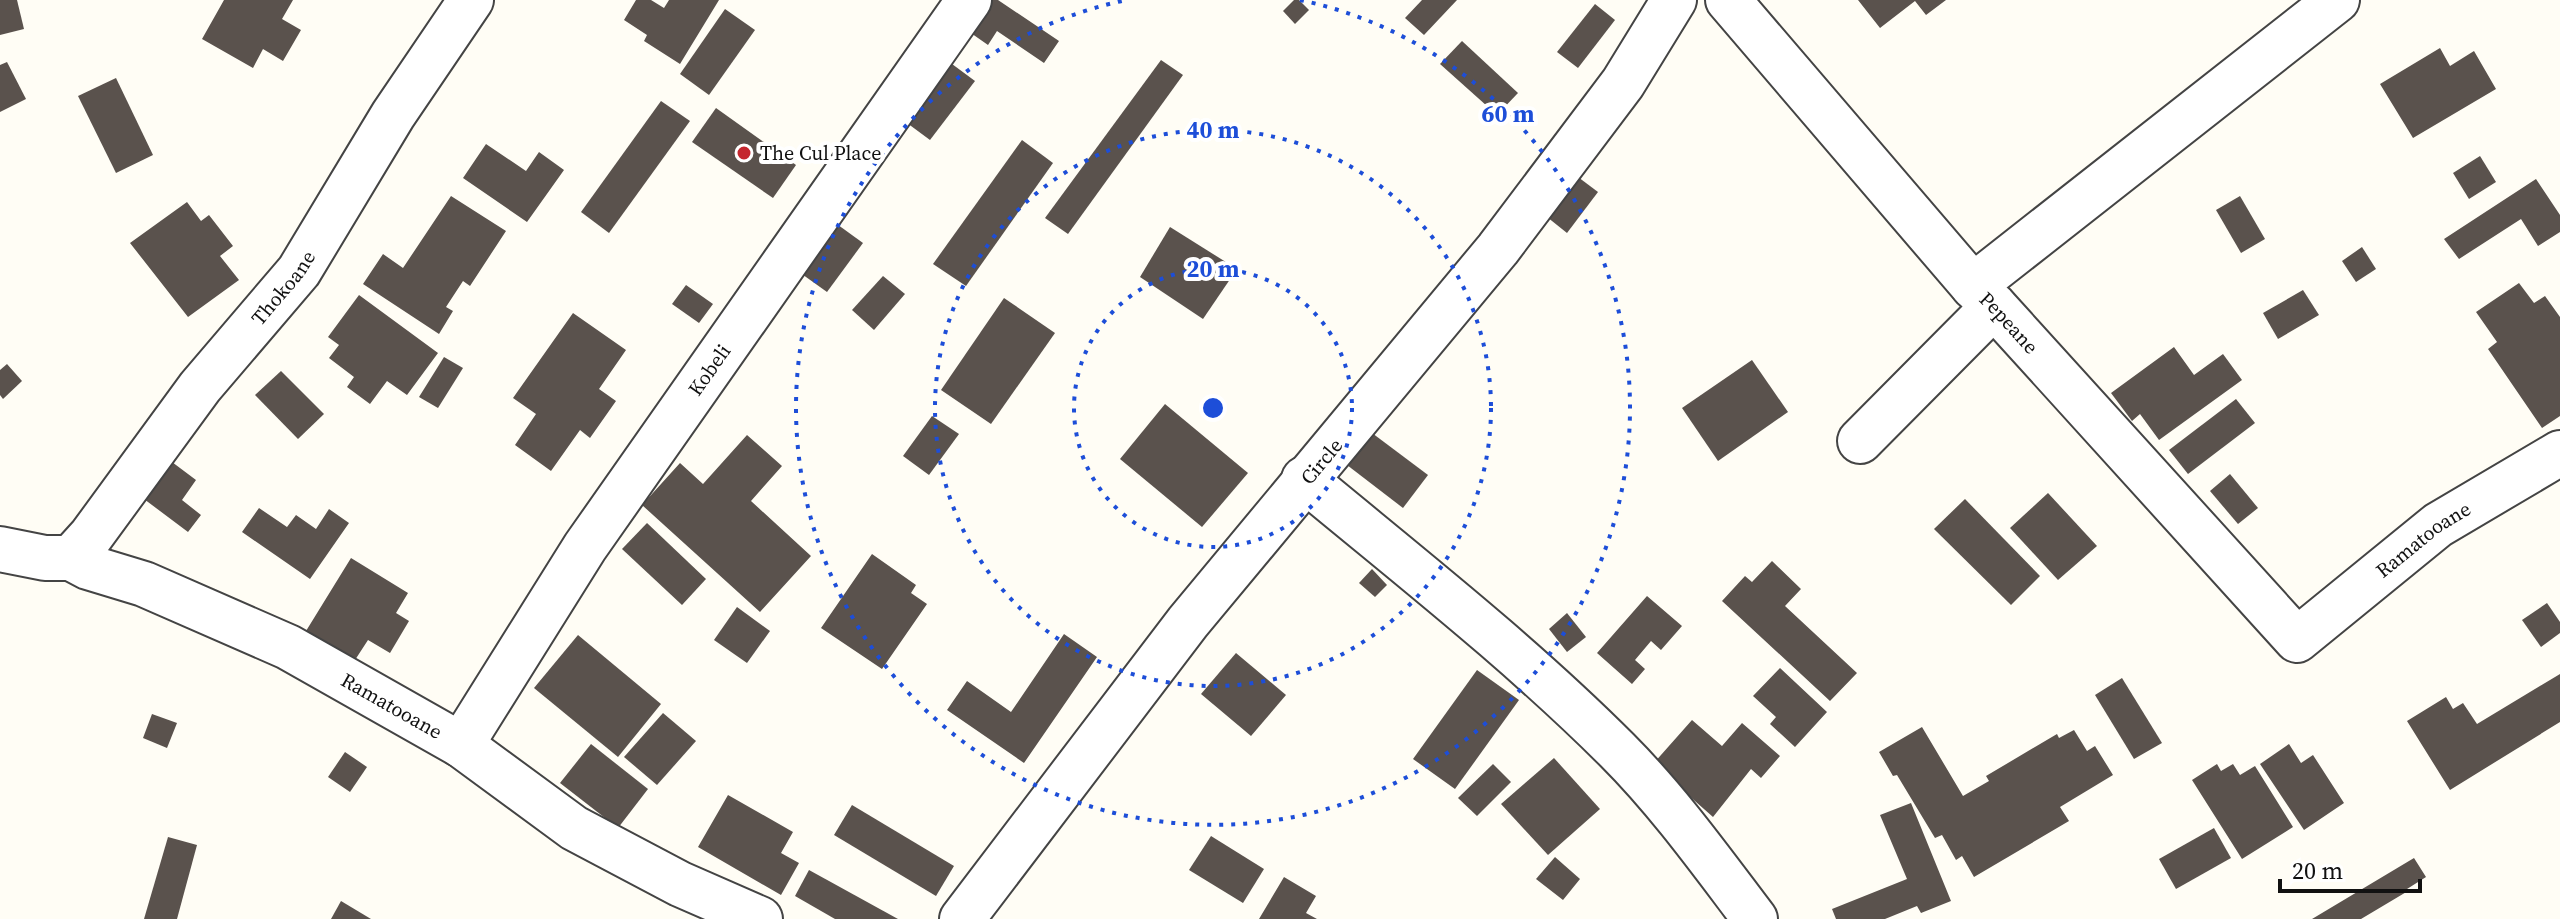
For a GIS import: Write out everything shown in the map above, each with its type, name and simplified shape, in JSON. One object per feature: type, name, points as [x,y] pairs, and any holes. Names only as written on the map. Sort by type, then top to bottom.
[{"type":"street","name":"Thokoane","points":[[71,558],[91,536],[200,387],[299,271],[393,115],[471,0]]},
{"type":"street","name":"Kobeli","points":[[461,745],[585,547],[969,0]]},
{"type":"street","name":"Circle","points":[[962,919],[1188,622],[1498,249],[1623,83],[1674,0]]},
{"type":"street","name":"Pepeane","points":[[1728,0],[1983,296],[2297,640]]},
{"type":"street","points":[[1860,441],[1983,296],[2337,0]]},
{"type":"street","name":"Ramatooane","points":[[2297,640],[2438,525],[2560,453]]},
{"type":"street","points":[[1304,479],[1480,624],[1617,751],[1686,828],[1755,919]]},
{"type":"street","name":"Ramatooane","points":[[0,549],[45,558],[71,558],[88,567],[144,584],[288,647],[461,745],[574,828],[680,884],[760,919]]},
{"type":"building","points":[[0,0],[17,0],[24,29],[0,35]]},
{"type":"building","points":[[224,0],[293,0],[282,19],[301,30],[283,61],[263,49],[253,68],[202,39]]},
{"type":"building","points":[[636,0],[651,0],[664,8],[669,0],[719,0],[680,64],[644,41],[647,35],[624,20]]},
{"type":"building","points":[[989,0],[998,0],[1059,41],[1044,63],[997,31],[988,45],[968,31]]},
{"type":"building","points":[[1294,0],[1299,0],[1309,10],[1295,24],[1283,11]]},
{"type":"building","points":[[1422,0],[1457,0],[1424,35],[1405,18]]},
{"type":"building","points":[[1858,0],[1946,0],[1926,15],[1915,1],[1880,28]]},
{"type":"building","points":[[1595,4],[1615,20],[1578,68],[1557,52]]},
{"type":"building","points":[[725,9],[755,30],[709,95],[680,74]]},
{"type":"building","points":[[1462,41],[1518,93],[1497,115],[1440,64]]},
{"type":"building","points":[[2440,48],[2450,66],[2474,51],[2496,89],[2413,138],[2380,84]]},
{"type":"building","points":[[1161,60],[1183,75],[1068,234],[1045,218]]},
{"type":"building","points":[[7,62],[26,99],[0,112],[0,65]]},
{"type":"building","points":[[952,64],[975,81],[930,140],[907,123]]},
{"type":"building","points":[[116,78],[153,155],[116,173],[78,96]]},
{"type":"building","points":[[661,101],[690,121],[609,233],[581,212]]},
{"type":"building","name":"The Cul Place","points":[[716,108],[796,165],[773,198],[692,142]]},
{"type":"building","points":[[1022,140],[1053,163],[966,286],[933,264]]},
{"type":"building","points":[[486,144],[526,171],[539,152],[564,170],[527,222],[463,178]]},
{"type":"building","points":[[2480,156],[2496,182],[2469,199],[2453,173]]},
{"type":"building","points":[[1578,177],[1598,192],[1567,233],[1547,217]]},
{"type":"building","points":[[2536,179],[2560,215],[2560,232],[2538,246],[2521,219],[2459,259],[2444,239]]},
{"type":"building","points":[[451,196],[506,231],[470,286],[463,281],[446,307],[453,311],[439,334],[363,284],[383,254],[403,268]]},
{"type":"building","points":[[2240,196],[2265,239],[2241,253],[2216,210]]},
{"type":"building","points":[[187,202],[201,221],[209,215],[233,246],[220,256],[239,280],[188,317],[130,243]]},
{"type":"building","points":[[834,222],[863,243],[827,292],[799,272]]},
{"type":"building","points":[[1170,227],[1237,269],[1203,319],[1140,277]]},
{"type":"building","points":[[2362,247],[2376,269],[2356,282],[2342,261]]},
{"type":"building","points":[[883,276],[905,294],[874,330],[852,310]]},
{"type":"building","points":[[2519,283],[2534,303],[2545,296],[2560,317],[2560,416],[2542,428],[2488,349],[2497,342],[2476,312]]},
{"type":"building","points":[[686,285],[713,304],[699,323],[672,304]]},
{"type":"building","points":[[2303,290],[2319,315],[2278,339],[2263,313]]},
{"type":"building","points":[[359,295],[438,353],[407,395],[387,381],[370,404],[347,387],[354,377],[329,358],[339,345],[328,337]]},
{"type":"building","points":[[1004,298],[1055,333],[991,424],[941,390]]},
{"type":"building","points":[[573,313],[626,350],[599,389],[616,401],[590,438],[580,430],[551,471],[515,445],[536,414],[513,398]]},
{"type":"building","points":[[2174,347],[2194,375],[2223,354],[2242,380],[2159,440],[2140,414],[2132,421],[2111,393]]},
{"type":"building","points":[[444,357],[463,368],[438,408],[419,397]]},
{"type":"building","points":[[1752,360],[1788,412],[1718,461],[1682,408]]},
{"type":"building","points":[[7,364],[22,381],[3,399],[0,395],[0,370]]},
{"type":"building","points":[[281,371],[324,414],[298,439],[255,395]]},
{"type":"building","points":[[2236,399],[2255,423],[2188,474],[2169,450]]},
{"type":"building","points":[[1165,404],[1248,473],[1202,527],[1120,459]]},
{"type":"building","points":[[932,416],[959,434],[929,475],[903,456]]},
{"type":"building","points":[[1372,433],[1428,475],[1403,508],[1347,465]]},
{"type":"building","points":[[747,435],[782,466],[751,501],[811,556],[760,612],[642,505],[680,463],[703,484]]},
{"type":"building","points":[[172,462],[196,480],[182,500],[201,515],[188,532],[144,499]]},
{"type":"building","points":[[2230,474],[2258,508],[2238,524],[2210,491]]},
{"type":"building","points":[[2048,493],[2097,546],[2058,580],[2010,528]]},
{"type":"building","points":[[1965,499],[2040,576],[2011,605],[1934,529]]},
{"type":"building","points":[[259,508],[287,527],[296,515],[316,529],[329,509],[349,523],[310,579],[242,532]]},
{"type":"building","points":[[647,523],[706,579],[682,605],[622,549]]},
{"type":"building","points":[[872,554],[916,585],[911,593],[927,604],[882,669],[821,628]]},
{"type":"building","points":[[351,558],[408,593],[396,613],[409,621],[390,653],[368,640],[355,660],[306,631]]},
{"type":"building","points":[[1772,561],[1801,589],[1785,606],[1857,673],[1830,701],[1722,601],[1745,576],[1752,582]]},
{"type":"building","points":[[1372,569],[1387,585],[1375,597],[1359,583]]},
{"type":"building","points":[[1647,596],[1682,626],[1661,650],[1651,641],[1635,660],[1645,669],[1632,684],[1597,653]]},
{"type":"building","points":[[2547,603],[2560,622],[2560,633],[2541,647],[2522,620]]},
{"type":"building","points":[[737,607],[770,631],[747,663],[714,640]]},
{"type":"building","points":[[1567,613],[1586,637],[1567,652],[1549,629]]},
{"type":"building","points":[[1064,634],[1097,657],[1024,763],[947,710],[967,681],[1011,712]]},
{"type":"building","points":[[578,635],[661,704],[618,757],[534,688]]},
{"type":"building","points":[[1236,653],[1286,695],[1251,736],[1201,694]]},
{"type":"building","points":[[1780,668],[1827,712],[1795,747],[1770,724],[1776,717],[1753,696]]},
{"type":"building","points":[[1477,670],[1519,700],[1455,789],[1413,759]]},
{"type":"building","points":[[2560,674],[2560,722],[2450,790],[2407,721],[2446,697],[2453,709],[2463,703],[2477,724]]},
{"type":"building","points":[[2122,678],[2162,743],[2134,759],[2095,695]]},
{"type":"building","points":[[663,713],[696,741],[657,785],[624,757]]},
{"type":"building","points":[[152,714],[177,723],[167,748],[143,738]]},
{"type":"building","points":[[1692,720],[1722,746],[1742,723],[1780,756],[1761,778],[1751,769],[1713,817],[1653,764]]},
{"type":"building","points":[[1922,727],[1963,796],[1989,781],[1986,776],[2057,734],[2059,738],[2074,730],[2087,751],[2095,746],[2113,775],[2060,807],[2069,821],[1974,877],[1962,856],[1956,860],[1942,835],[1935,838],[1897,775],[1893,776],[1879,752]]},
{"type":"building","points":[[591,744],[648,789],[618,828],[560,783]]},
{"type":"building","points":[[2289,744],[2301,763],[2313,755],[2344,803],[2304,830],[2260,764]]},
{"type":"building","points":[[345,752],[367,767],[350,792],[328,777]]},
{"type":"building","points":[[1554,758],[1600,809],[1548,855],[1501,804]]},
{"type":"building","points":[[1493,764],[1511,782],[1477,816],[1458,798]]},
{"type":"building","points":[[2217,764],[2221,771],[2233,764],[2240,775],[2255,766],[2293,827],[2242,859],[2192,780]]},
{"type":"building","points":[[728,795],[793,832],[781,853],[799,863],[781,895],[698,847]]},
{"type":"building","points":[[1911,803],[1951,901],[1921,913],[1917,906],[1885,919],[1836,919],[1832,909],[1907,879],[1880,815]]},
{"type":"building","points":[[852,805],[954,866],[936,896],[834,835]]},
{"type":"building","points":[[2214,828],[2231,858],[2176,889],[2159,859]]},
{"type":"building","points":[[1211,836],[1264,869],[1243,903],[1189,870]]},
{"type":"building","points":[[168,837],[197,845],[177,919],[144,919]]},
{"type":"building","points":[[1555,857],[1580,879],[1563,900],[1536,879]]},
{"type":"building","points":[[2414,858],[2426,877],[2408,891],[2361,919],[2312,919]]},
{"type":"building","points":[[809,870],[898,919],[835,919],[795,896]]},
{"type":"building","points":[[1284,877],[1316,896],[1306,913],[1317,919],[1259,919]]},
{"type":"building","points":[[341,901],[371,919],[331,919]]},
{"type":"place","name":"The Cul Place","points":[[744,153]]}]
